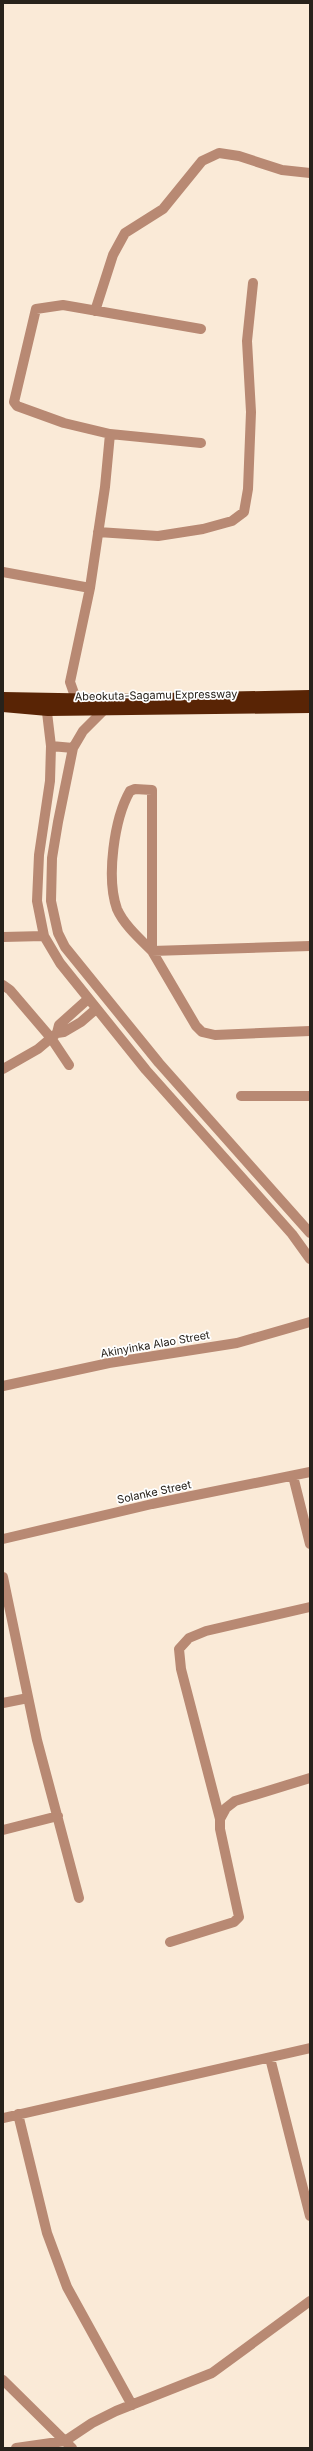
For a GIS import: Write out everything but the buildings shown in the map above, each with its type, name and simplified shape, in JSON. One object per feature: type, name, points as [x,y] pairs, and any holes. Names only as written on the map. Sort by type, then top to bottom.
[{"type":"highway","name":"Abeokuta-Sagamu Expressway","points":[[3,706],[46,704],[76,699],[113,700],[310,696]]},
{"type":"highway","name":"Abeokuta-Sagamu Expressway","points":[[3,698],[46,704],[105,709],[310,707]]},
{"type":"street","points":[[95,311],[114,255],[124,233],[163,209],[202,161],[219,153],[240,156],[282,170],[310,173]]},
{"type":"street","points":[[98,532],[158,536],[203,529],[232,521],[244,512],[248,489],[251,419],[247,341],[253,283]]},
{"type":"street","points":[[201,329],[63,305],[36,309],[14,402],[17,406],[64,423],[110,434],[201,444]]},
{"type":"street","points":[[76,699],[70,682],[90,588],[110,434]]},
{"type":"street","points":[[3,572],[90,588]]},
{"type":"street","points":[[113,700],[83,731],[72,748],[64,784],[52,858],[51,901],[58,933],[65,947],[160,1063],[310,1233]]},
{"type":"street","points":[[46,704],[51,746],[50,782],[38,863],[37,901],[44,936],[60,963],[146,1070],[292,1234],[310,1259]]},
{"type":"street","points":[[51,746],[72,748]]},
{"type":"street","points":[[50,782],[64,784]]},
{"type":"street","points":[[152,951],[154,796],[152,790],[148,788],[130,791],[122,809],[112,861],[112,877],[117,908],[123,920],[152,951],[202,1032],[215,1035],[310,1031]]},
{"type":"street","points":[[3,937],[44,936]]},
{"type":"street","points":[[152,951],[310,946]]},
{"type":"street","points":[[3,984],[54,1036],[69,1065]]},
{"type":"street","points":[[54,1036],[59,1025],[88,999]]},
{"type":"street","points":[[3,1069],[38,1049],[54,1036],[70,1029],[96,1009]]},
{"type":"street","points":[[241,1096],[310,1096]]},
{"type":"street","name":"Akinyinka Alao Street","points":[[3,1386],[109,1363],[237,1343],[310,1322]]},
{"type":"street","name":"Solanke Street","points":[[3,1539],[152,1504],[310,1472]]},
{"type":"street","points":[[293,1476],[310,1544]]},
{"type":"street","points":[[3,1577],[28,1698],[79,1898]]},
{"type":"street","points":[[170,1942],[234,1922],[239,1917],[220,1829],[220,1819],[181,1669],[178,1650],[189,1638],[206,1631],[310,1607]]},
{"type":"street","points":[[3,1703],[28,1698]]},
{"type":"street","points":[[220,1819],[226,1808],[235,1801],[310,1778]]},
{"type":"street","points":[[3,1830],[58,1816]]},
{"type":"street","points":[[3,2118],[310,2048]]},
{"type":"street","points":[[270,2058],[310,2216]]},
{"type":"street","points":[[18,2114],[47,2233],[67,2287],[132,2405]]},
{"type":"street","points":[[16,2448],[68,2445],[92,2423],[132,2405],[212,2373],[310,2301]]},
{"type":"street","points":[[3,2380],[68,2445]]}]
